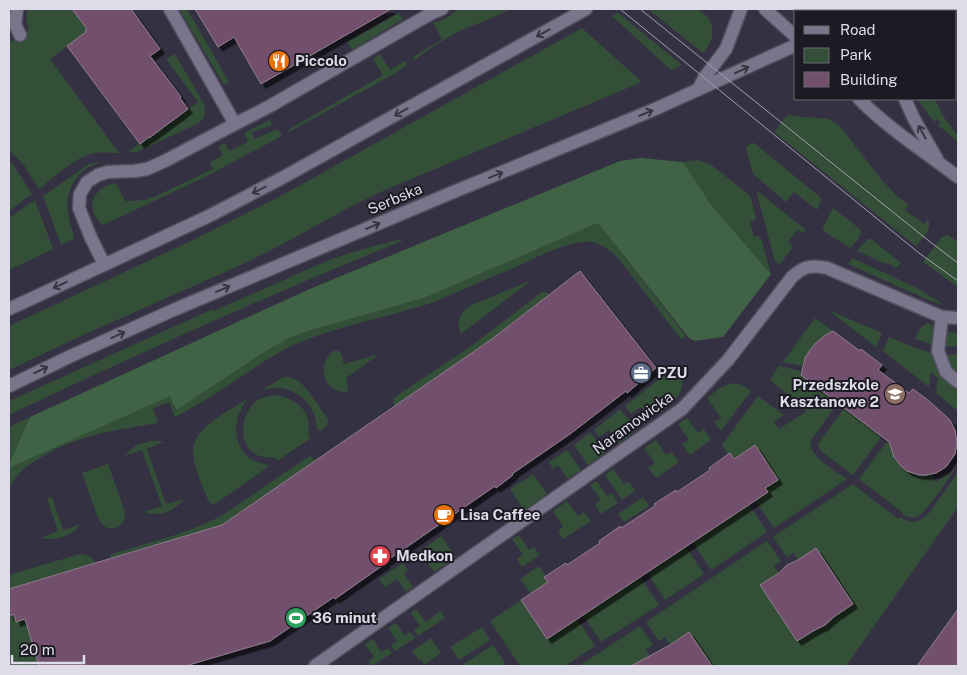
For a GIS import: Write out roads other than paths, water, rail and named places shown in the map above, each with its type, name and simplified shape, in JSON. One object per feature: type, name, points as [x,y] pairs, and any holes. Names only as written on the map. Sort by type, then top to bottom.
[{"type":"street","points":[[16,9],[15,24],[20,35]]},
{"type":"street","points":[[170,9],[235,124]]},
{"type":"street","points":[[104,264],[79,208],[80,194],[87,182],[98,175],[108,172],[147,169],[165,161],[270,106],[417,21],[442,9]]},
{"type":"street","points":[[9,309],[210,216],[586,9]]},
{"type":"street","points":[[698,90],[704,78],[726,49],[741,9]]},
{"type":"street","points":[[765,9],[794,35]]},
{"type":"street","name":"Serbska","points":[[9,386],[73,355],[188,304],[644,114],[794,46]]},
{"type":"street","points":[[860,100],[910,142],[958,177]]},
{"type":"street","points":[[905,100],[914,119],[940,164]]},
{"type":"street","name":"Naramowicka","points":[[315,666],[682,409],[728,360],[792,277],[801,269],[815,266],[827,268],[942,317],[958,318]]},
{"type":"street","points":[[942,317],[938,351],[946,372],[958,382]]},
{"type":"tram line","points":[[620,9],[919,253],[958,281]]},
{"type":"tram line","points":[[640,9],[958,263]]},
{"type":"place","name":"Piccolo","points":[[279,61]]},
{"type":"place","name":"PZU","points":[[641,373]]},
{"type":"place","name":"Przedszkole Kasztanowe 2","points":[[895,394]]},
{"type":"place","name":"Lisa Caffee","points":[[444,515]]},
{"type":"place","name":"Medkon","points":[[380,556]]},
{"type":"place","name":"36 minut","points":[[296,618]]}]
